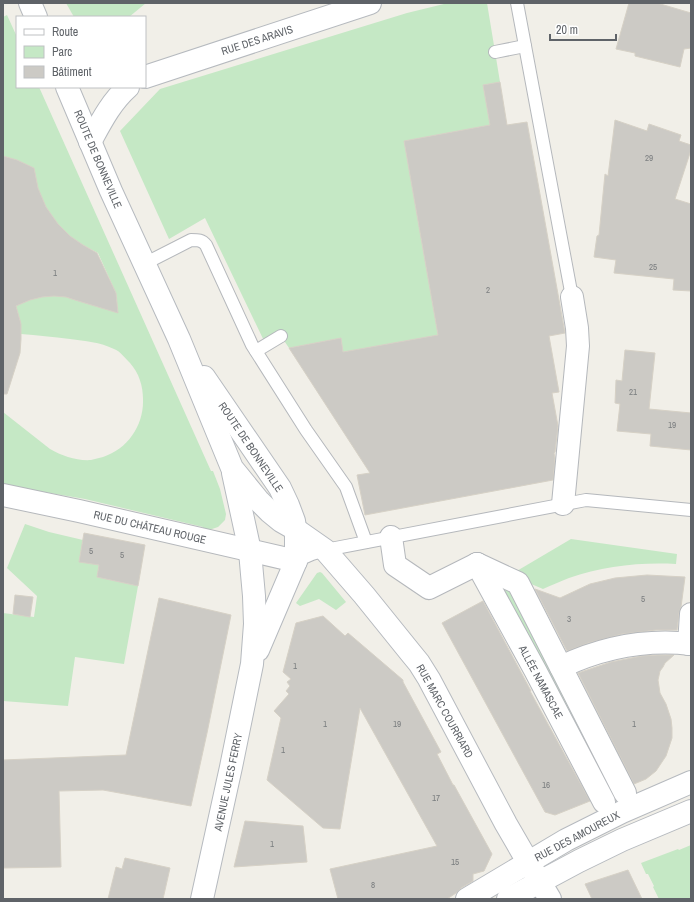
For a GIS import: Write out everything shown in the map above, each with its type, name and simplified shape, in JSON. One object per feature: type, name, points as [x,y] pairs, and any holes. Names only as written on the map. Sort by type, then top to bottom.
[{"type":"main road","points":[[30,3],[36,16]]},
{"type":"main road","name":"RUE DES ARAVIS","points":[[146,77],[370,3]]},
{"type":"main road","name":"ROUTE DE BONNEVILLE","points":[[67,88],[144,264],[179,339],[232,468],[258,500],[270,512],[295,529]]},
{"type":"main road","points":[[90,142],[112,103],[127,88]]},
{"type":"main road","points":[[563,504],[578,346],[572,297]]},
{"type":"main road","name":"ROUTE DE BONNEVILLE","points":[[179,339],[280,488],[292,514],[295,529]]},
{"type":"main road","name":"AVENUE JULES FERRY","points":[[202,899],[252,664],[255,624],[250,551],[232,468]]},
{"type":"main road","name":"RUE DU CHÂTEAU ROUGE","points":[[3,495],[296,561]]},
{"type":"main road","name":"AVENUE JULES FERRY","points":[[252,664],[296,561],[295,529]]},
{"type":"main road","name":"RUE MARC COURRIARD","points":[[295,529],[325,550],[364,595],[419,663],[545,891]]},
{"type":"main road","points":[[391,537],[395,565],[429,588],[477,564],[518,583],[625,793]]},
{"type":"main road","name":"ALLÉE NAMASCAE","points":[[477,564],[535,670],[604,802]]},
{"type":"main road","points":[[561,667],[592,654],[624,646],[657,643],[690,644],[691,614]]},
{"type":"main road","name":"RUE DES AMOUREUX","points":[[467,899],[528,862],[594,825],[691,782]]},
{"type":"main road","name":"RUE DES AMOUREUX","points":[[508,899],[545,891],[622,840],[691,810]]},
{"type":"lane","points":[[517,3],[572,297]]},
{"type":"lane","points":[[495,52],[525,46]]},
{"type":"lane","points":[[144,264],[192,240],[203,242],[206,245],[249,339],[306,430],[346,487],[366,542]]},
{"type":"lane","points":[[256,351],[281,336]]},
{"type":"lane","points":[[296,561],[325,550],[586,500],[691,510]]},
{"type":"green space","points":[[66,3],[146,3],[130,16],[73,16]]},
{"type":"green space","points":[[448,3],[487,3],[500,82],[483,85],[490,125],[404,141],[438,335],[343,352],[341,338],[289,348],[281,336],[266,345],[205,218],[169,239],[120,131],[160,89],[407,13]]},
{"type":"green space","points":[[7,15],[16,35],[16,88],[39,88],[211,471],[213,471],[220,489],[226,514],[225,520],[218,527],[203,530],[203,527],[85,499],[3,485],[3,412],[50,449],[70,458],[91,460],[112,453],[127,442],[133,435],[141,418],[143,399],[141,385],[136,371],[116,350],[92,342],[21,334],[21,324],[16,306],[42,297],[66,297],[118,312],[116,293],[98,253],[70,236],[58,224],[46,207],[38,188],[34,168],[17,160],[3,156],[3,17]]},
{"type":"green space","points":[[25,524],[49,532],[83,540],[79,561],[99,565],[97,577],[138,586],[124,664],[75,657],[68,706],[3,701],[3,613],[34,617],[37,596],[7,568]]},
{"type":"green space","points":[[571,539],[677,554],[676,564],[636,564],[595,570],[569,578],[543,589],[510,575]]},
{"type":"green space","points":[[320,572],[346,602],[336,610],[319,599],[300,606],[296,603],[317,573]]},
{"type":"green space","points":[[504,580],[613,785],[604,789],[496,584]]},
{"type":"green space","points":[[691,845],[691,899],[659,899],[648,874],[646,874],[641,863]]},
{"type":"building","points":[[629,3],[657,3],[691,13],[691,48],[684,49],[680,67],[635,56],[635,53],[616,49]]},
{"type":"building","points":[[500,82],[507,125],[527,122],[565,333],[549,336],[559,392],[552,393],[558,426],[554,453],[553,480],[365,515],[357,475],[370,473],[289,348],[341,338],[343,352],[438,335],[404,141],[490,125],[483,85]]},
{"type":"building","points":[[615,120],[647,131],[649,124],[681,135],[679,141],[691,145],[691,150],[675,199],[691,204],[691,291],[673,290],[674,279],[614,273],[616,260],[594,257],[597,236],[599,235],[605,174],[608,176]]},
{"type":"building","points":[[3,156],[17,160],[34,168],[38,188],[46,207],[58,224],[70,236],[97,253],[116,293],[118,313],[66,297],[54,296],[30,300],[16,306],[21,324],[20,353],[7,394],[3,394]]},
{"type":"building","points":[[625,350],[655,353],[649,409],[691,413],[691,450],[650,446],[651,434],[617,431],[620,404],[615,403],[616,380],[622,381]]},
{"type":"building","points":[[84,533],[145,545],[138,586],[97,577],[99,565],[79,562]]},
{"type":"building","points":[[647,575],[685,577],[677,630],[656,630],[622,634],[588,643],[567,651],[535,589],[560,598],[590,584],[615,578]]},
{"type":"building","points":[[15,595],[33,597],[30,617],[13,614]]},
{"type":"building","points":[[159,598],[231,615],[191,806],[103,790],[59,791],[61,867],[3,868],[3,760],[126,755]]},
{"type":"building","points":[[483,601],[590,801],[555,815],[545,812],[442,623]]},
{"type":"building","points":[[323,616],[345,636],[348,633],[403,680],[441,752],[437,754],[492,854],[484,871],[473,874],[473,881],[447,899],[338,899],[330,869],[437,846],[360,708],[340,829],[323,828],[267,780],[281,718],[274,711],[289,694],[286,691],[290,686],[287,682],[291,679],[283,672],[296,623]]},
{"type":"building","points":[[674,655],[665,663],[660,671],[658,680],[660,693],[666,704],[671,719],[672,738],[666,756],[656,771],[646,779],[634,784],[578,673],[611,662],[642,656]]},
{"type":"building","points":[[245,821],[303,826],[307,862],[234,867]]},
{"type":"building","points":[[125,858],[170,868],[163,899],[108,899],[116,867],[122,869]]},
{"type":"building","points":[[628,870],[642,899],[592,899],[585,884]]}]
